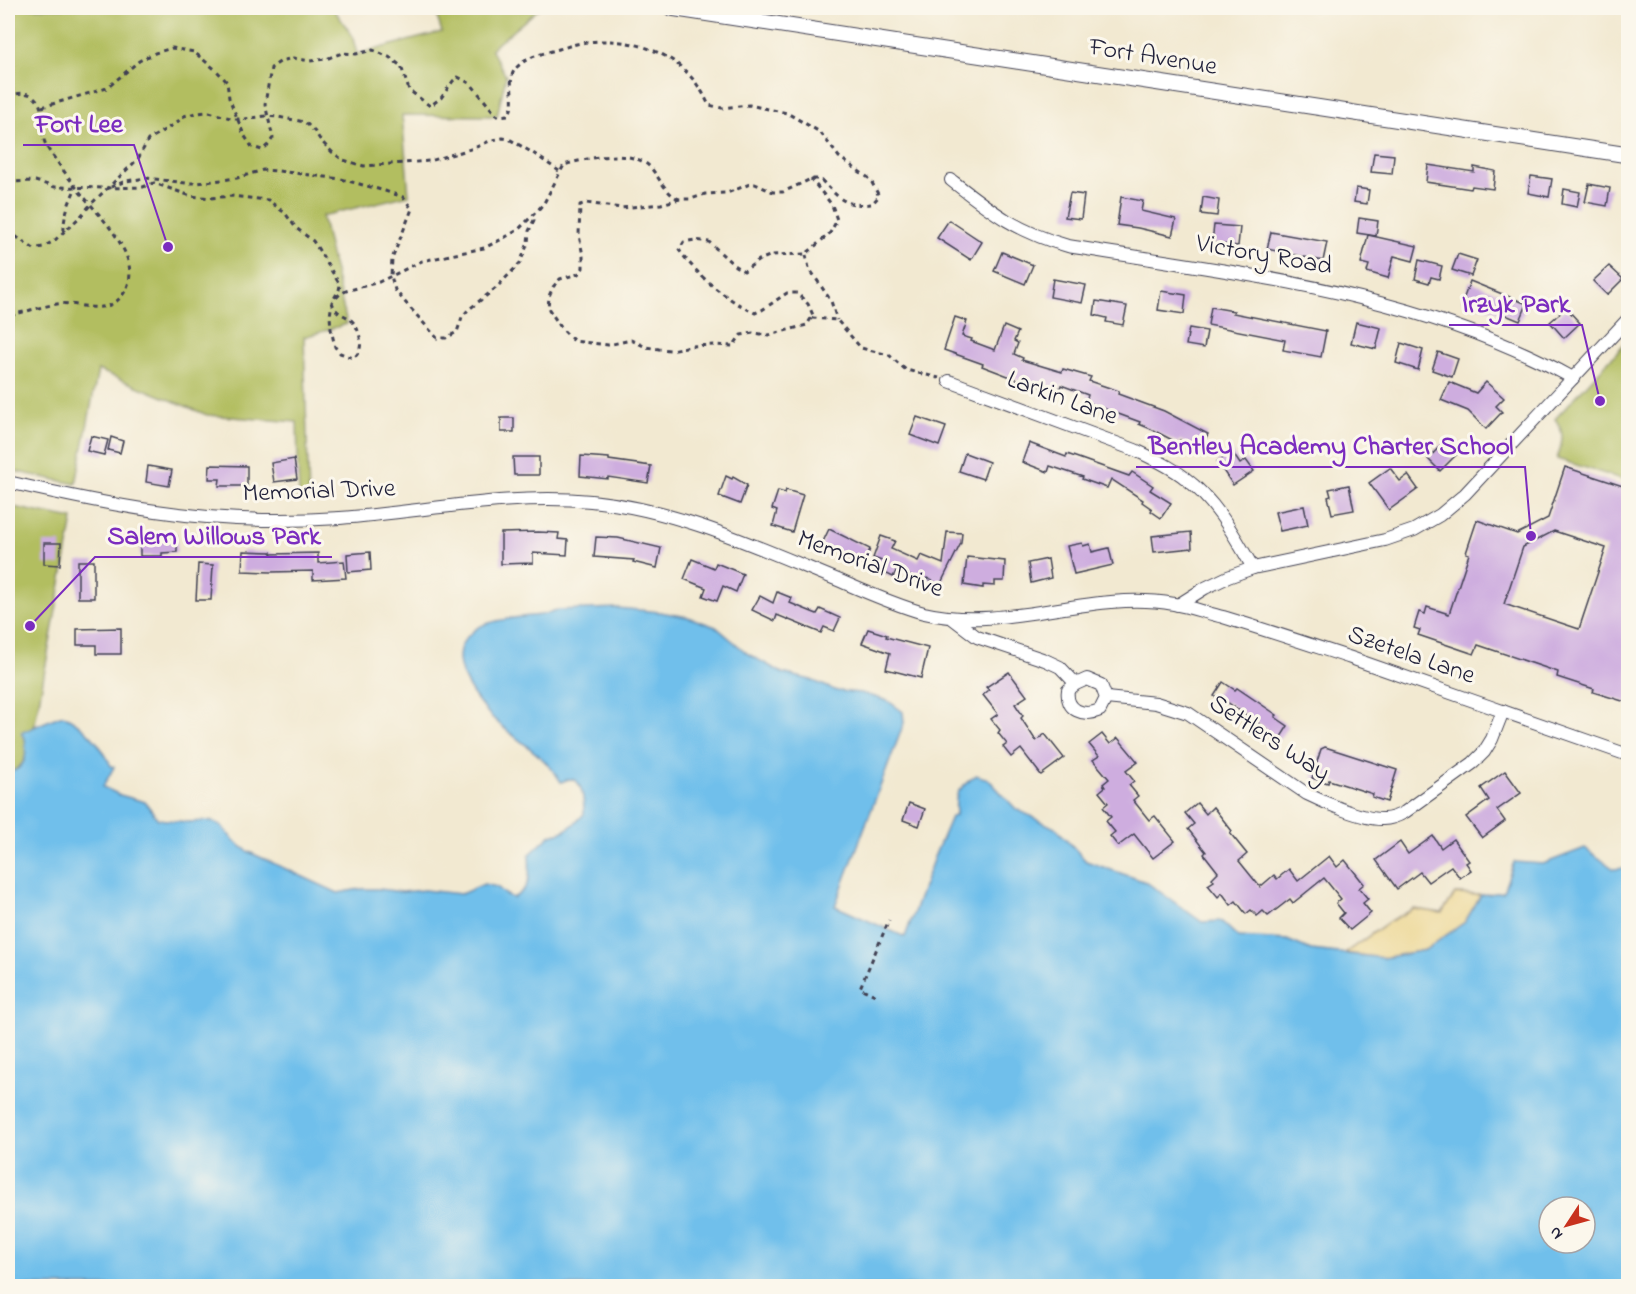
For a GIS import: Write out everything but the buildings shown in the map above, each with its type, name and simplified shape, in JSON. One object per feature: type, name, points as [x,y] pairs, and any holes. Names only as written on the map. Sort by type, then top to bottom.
[{"type":"street","name":"Fort Avenue","points":[[671,8],[1629,155]]},
{"type":"street","name":"Victory Road","points":[[951,180],[1009,223],[1047,240],[1068,246],[1354,295],[1443,321],[1486,337],[1573,378]]},
{"type":"street","points":[[1178,604],[1212,585],[1253,568],[1385,540],[1414,530],[1440,515],[1465,494],[1629,319]]},
{"type":"street","name":"Larkin Lane","points":[[949,381],[1135,450],[1162,463],[1185,478],[1220,513],[1253,568]]},
{"type":"street","name":"Memorial Drive","points":[[8,482],[156,511],[263,519],[338,518],[517,500],[564,499],[596,502],[630,507],[691,522],[925,613],[979,619],[1134,600],[1178,604]]},
{"type":"street","name":"Szetela Lane","points":[[1178,604],[1289,637],[1629,754]]},
{"type":"street","points":[[952,617],[977,637],[1060,667],[1076,684]]},
{"type":"street","points":[[1087,679],[1101,685],[1106,698],[1100,710],[1082,714],[1074,708],[1067,698],[1068,690],[1076,684],[1087,679]]},
{"type":"street","name":"Settlers Way","points":[[1106,698],[1156,703],[1188,713],[1307,794],[1368,817],[1382,819],[1394,818],[1405,812],[1473,763],[1492,739],[1503,711]]},
{"type":"path","points":[[42,107],[107,88],[139,62],[155,53],[172,48],[194,52],[227,82],[229,98],[244,135],[252,147],[262,150],[273,138],[265,104],[271,68],[281,61],[293,58],[310,61],[326,59],[342,53],[356,54],[373,50],[401,66],[409,90],[430,106],[441,98],[458,77],[471,84],[497,116],[508,115],[512,110],[512,77],[516,67],[533,57],[582,43],[621,41],[650,48],[679,66],[699,87],[709,105],[722,108],[749,105],[787,113],[802,121],[820,132],[838,158],[870,178],[879,196],[872,204],[852,204],[839,199],[819,179],[811,179],[783,192],[773,192],[750,184],[727,193],[705,194],[661,204],[621,208],[586,203],[580,205],[579,235],[583,256],[582,268],[578,274],[560,279],[553,287],[549,296],[548,309],[574,341],[608,345],[631,340],[646,347],[671,350],[691,346],[733,346],[741,335],[769,334],[807,325],[813,315],[808,304],[797,293],[787,293],[754,313],[723,295],[698,273],[679,250],[684,242],[695,240],[709,242],[735,266],[744,271],[759,260],[772,255],[806,254],[830,233],[837,220],[832,205],[811,179]]},
{"type":"path","points":[[8,94],[32,95],[42,107],[42,131],[46,145],[76,187],[111,229],[120,243],[130,272],[127,286],[118,300],[105,306],[90,308],[59,303],[8,316]]},
{"type":"path","points":[[8,231],[34,249],[43,247],[64,233],[138,159],[148,140],[184,116],[196,112],[209,112],[238,119],[268,116],[305,122],[332,152],[344,160],[364,166],[430,161],[503,138],[533,153],[559,171]]},
{"type":"path","points":[[332,302],[346,291],[379,282],[422,261],[484,248],[518,230],[544,202],[564,165],[580,160],[622,156],[643,161],[671,195],[680,199]]},
{"type":"path","points":[[108,188],[147,178],[198,183],[237,178],[263,170],[341,179],[403,197],[412,209],[392,259],[391,276],[395,290],[437,338],[446,338],[457,332],[462,317],[468,310],[496,288],[520,263],[526,252],[529,231],[534,220],[533,215]]},
{"type":"path","points":[[8,182],[35,181],[55,187],[108,188],[143,187],[154,183],[191,196],[211,198],[239,196],[268,200],[285,213],[296,228],[313,241],[340,285],[332,302],[331,329],[335,347],[340,353],[352,358],[361,348],[357,331],[351,320],[337,312],[332,302]]},
{"type":"path","points":[[64,233],[63,224],[76,187]]},
{"type":"path","points":[[806,254],[809,268],[831,301],[837,320],[861,348],[889,355],[906,370],[949,381]]},
{"type":"path","points":[[812,318],[837,320]]},
{"type":"path","points":[[876,995],[860,988],[889,920]]},
{"type":"green space","points":[[8,8],[333,8],[352,35],[357,54],[442,32],[434,8],[540,8],[491,49],[506,76],[497,116],[402,115],[409,195],[322,216],[347,324],[304,337],[309,501],[299,501],[297,422],[207,415],[98,370],[76,484],[8,470]]},
{"type":"green space","points":[[1628,340],[1628,481],[1557,459],[1562,433],[1555,419]]},
{"type":"green space","points":[[8,506],[73,519],[32,740],[23,763],[8,773]]},
{"type":"sand","points":[[1455,894],[1481,895],[1465,922],[1425,950],[1383,958],[1345,953],[1390,921],[1414,909],[1442,913]]},
{"type":"water","points":[[617,608],[688,617],[716,627],[748,654],[782,673],[811,680],[837,691],[861,693],[888,701],[903,712],[904,723],[835,906],[905,937],[934,857],[951,817],[956,815],[957,796],[965,784],[976,775],[988,779],[1016,809],[1057,829],[1086,861],[1146,882],[1202,922],[1221,921],[1238,937],[1287,940],[1311,950],[1384,958],[1425,950],[1465,922],[1481,895],[1503,892],[1514,862],[1543,864],[1585,848],[1614,869],[1628,868],[1628,1286],[8,1286],[8,773],[19,768],[24,760],[25,738],[21,733],[63,715],[92,736],[111,766],[114,767],[103,787],[120,795],[145,802],[158,819],[187,822],[211,821],[222,826],[234,841],[249,852],[338,893],[360,889],[379,889],[461,894],[484,884],[497,887],[513,898],[527,885],[529,855],[551,835],[562,832],[573,825],[584,814],[581,788],[575,780],[561,782],[544,761],[497,722],[469,687],[463,676],[459,655],[468,636],[483,625],[513,618],[543,615],[556,610]]},
{"type":"place","name":"Fort Lee","points":[[168,247]]},
{"type":"place","name":"Irzyk Park","points":[[1600,401]]},
{"type":"place","name":"Bentley Academy Charter School","points":[[1531,536]]},
{"type":"place","name":"Salem Willows Park","points":[[30,626]]}]
